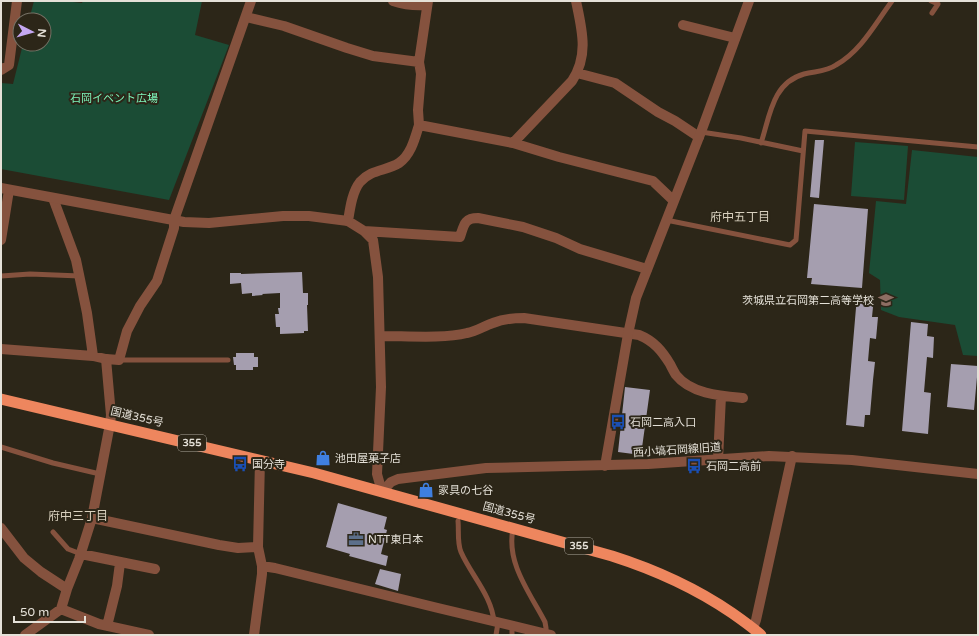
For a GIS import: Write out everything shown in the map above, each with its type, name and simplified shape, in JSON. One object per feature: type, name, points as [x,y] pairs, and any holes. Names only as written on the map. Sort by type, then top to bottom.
[{"type":"highway","name":"国道355号","points":[[1,399],[346,481],[612,556],[671,578],[702,594],[757,632]]},
{"type":"street","points":[[1,70],[9,65],[17,1]]},
{"type":"street","points":[[1,348],[93,356],[119,360],[127,332],[140,306],[158,281],[174,228],[174,220],[251,1]]},
{"type":"street","points":[[348,221],[352,199],[359,183],[367,176],[399,164],[406,156],[413,143],[419,125],[418,110],[421,74],[419,62],[427,3],[417,6],[402,4],[394,1]]},
{"type":"street","points":[[513,143],[572,81],[577,73],[583,47],[576,1]]},
{"type":"street","points":[[605,466],[628,334],[636,298],[700,134],[749,1]]},
{"type":"street","points":[[246,17],[284,26],[373,56],[419,62]]},
{"type":"street","points":[[683,25],[735,38]]},
{"type":"street","points":[[577,73],[615,83],[658,112],[700,134]]},
{"type":"street","points":[[419,125],[513,143],[559,157],[653,181],[673,200]]},
{"type":"street","points":[[1,240],[5,189],[184,222],[209,222],[283,216],[309,216],[348,221],[364,231],[372,240],[378,277],[381,336],[381,387],[377,474],[382,492]]},
{"type":"street","points":[[53,198],[70,240],[76,260],[87,313],[93,356]]},
{"type":"street","points":[[364,231],[460,237],[466,222],[470,218],[478,218],[524,227],[556,238],[580,249],[647,269]]},
{"type":"street","points":[[381,336],[452,336],[482,329],[493,323],[509,318],[524,318],[628,334],[645,338],[659,348],[676,375],[684,383],[721,396],[742,398]]},
{"type":"street","points":[[32,634],[61,609],[92,518],[111,415],[106,359]]},
{"type":"street","points":[[718,460],[721,396]]},
{"type":"street","name":"西小塙石岡線旧道","points":[[382,492],[391,482],[407,477],[486,468],[605,466],[769,456],[852,460],[978,474]]},
{"type":"street","points":[[757,632],[756,620],[792,456]]},
{"type":"street","points":[[254,635],[262,566],[258,547],[260,460]]},
{"type":"street","points":[[92,518],[219,545],[238,548],[258,547]]},
{"type":"street","points":[[1,528],[24,558],[46,576],[67,589]]},
{"type":"street","points":[[81,554],[155,569]]},
{"type":"street","points":[[107,626],[117,586],[120,563]]},
{"type":"street","points":[[262,566],[496,622],[512,631],[548,634]]},
{"type":"street","points":[[61,609],[107,626],[149,635]]},
{"type":"lane","points":[[761,143],[776,97],[782,86],[791,79],[805,74],[825,71],[856,51],[892,1]]},
{"type":"lane","points":[[931,1],[938,4],[932,13]]},
{"type":"lane","points":[[666,220],[790,245],[796,240],[805,131],[978,147]]},
{"type":"lane","points":[[700,134],[803,151]]},
{"type":"lane","points":[[1,276],[30,274],[80,276]]},
{"type":"lane","points":[[119,360],[228,360]]},
{"type":"lane","points":[[1,447],[53,463],[100,474]]},
{"type":"lane","points":[[458,521],[461,553],[481,586],[494,613],[496,635]]},
{"type":"lane","points":[[513,528],[511,545],[515,564],[545,622],[548,634]]},
{"type":"lane","points":[[53,532],[68,549],[81,554]]},
{"type":"green space","name":"石岡イベント広場","points":[[34,1],[64,1],[82,3],[83,1],[202,1],[195,35],[229,45],[169,200],[1,169],[1,83],[13,84],[21,52],[52,52],[52,12],[31,12]]},
{"type":"green space","points":[[855,142],[908,146],[904,200],[851,196]]},
{"type":"green space","points":[[912,150],[978,157],[978,356],[963,355],[955,325],[899,317],[881,310],[880,280],[869,273],[876,201],[906,204]]},
{"type":"building","points":[[815,140],[824,140],[819,198],[810,197]]},
{"type":"building","points":[[814,204],[868,209],[862,288],[811,284],[812,278],[807,278]]},
{"type":"building","points":[[302,272],[303,293],[308,293],[308,331],[304,331],[304,333],[280,334],[280,327],[276,327],[275,314],[279,314],[278,308],[280,308],[280,293],[252,296],[252,293],[242,294],[241,283],[230,284],[230,273]]},
{"type":"building","points":[[857,296],[874,297],[872,317],[878,317],[876,339],[870,338],[868,361],[875,362],[870,415],[865,415],[864,427],[846,425]]},
{"type":"building","points":[[911,322],[928,324],[927,336],[934,337],[933,358],[927,357],[924,392],[931,393],[928,434],[902,431]]},
{"type":"building","points":[[236,353],[254,353],[254,357],[258,357],[258,367],[253,367],[253,370],[236,370],[233,357],[236,357]]},
{"type":"building","points":[[951,364],[978,366],[974,410],[947,407]]},
{"type":"building","points":[[625,387],[650,390],[641,455],[618,452]]},
{"type":"building","name":"NTT東日本","points":[[338,503],[387,517],[384,529],[387,530],[381,554],[388,556],[386,566],[349,556],[350,554],[326,547]]},
{"type":"building","points":[[380,569],[401,574],[398,591],[375,584]]},
{"type":"place","name":"茨城県立石岡第二高等学校","points":[[886,300]]},
{"type":"place","name":"石岡二高入口","points":[[618,422]]},
{"type":"place","name":"池田屋菓子店","points":[[323,458]]},
{"type":"place","name":"国分寺","points":[[240,464]]},
{"type":"place","name":"石岡二高前","points":[[694,466]]},
{"type":"place","name":"家具の七谷","points":[[426,490]]},
{"type":"place","name":"NTT東日本","points":[[356,539]]},
{"type":"district","name":"府中五丁目","points":[[740,217]]},
{"type":"district","name":"府中三丁目","points":[[78,516]]}]
